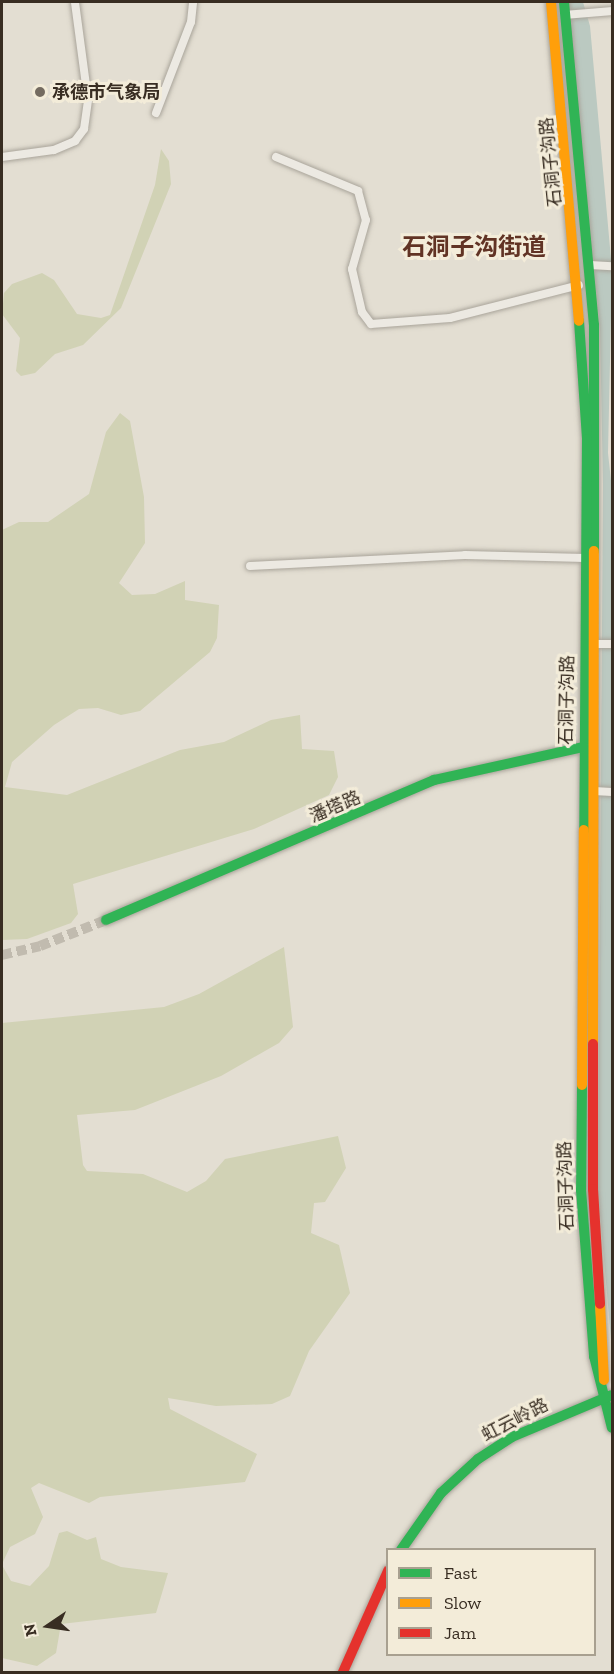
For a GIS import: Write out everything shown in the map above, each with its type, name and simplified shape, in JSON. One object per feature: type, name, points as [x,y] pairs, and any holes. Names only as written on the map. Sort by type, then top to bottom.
[{"type":"main road","name":"石洞子沟路","points":[[551,2],[579,285],[587,439],[581,1191],[594,1356],[608,1396]]},
{"type":"main road","name":"石洞子沟路","points":[[564,2],[591,266],[597,429],[592,1189],[612,1428]]},
{"type":"main road","name":"潘塔路","points":[[106,920],[434,780],[583,747]]},
{"type":"main road","name":"虹云岭路","points":[[402,1548],[441,1493],[478,1459],[512,1437],[608,1396]]},
{"type":"main road","points":[[343,1672],[386,1573]]},
{"type":"street","points":[[2,156],[54,150],[75,141],[84,129],[88,100],[75,2]]},
{"type":"street","points":[[156,113],[191,22],[193,2]]},
{"type":"street","points":[[567,15],[612,11]]},
{"type":"street","points":[[276,157],[358,191],[366,220],[352,269],[362,312],[371,324],[450,318],[579,285]]},
{"type":"street","points":[[591,266],[612,266]]},
{"type":"street","points":[[250,566],[465,555],[585,558]]},
{"type":"street","points":[[597,644],[612,644]]},
{"type":"street","points":[[596,791],[612,792]]},
{"type":"green space","points":[[161,149],[169,161],[171,184],[121,308],[83,345],[55,354],[35,373],[21,376],[16,371],[20,338],[2,314],[4,293],[12,284],[42,273],[54,280],[77,314],[101,318],[110,315],[155,185]]},
{"type":"green space","points":[[120,413],[130,421],[144,497],[145,543],[119,583],[132,595],[155,594],[185,581],[185,600],[219,605],[217,638],[210,652],[140,711],[121,715],[98,708],[79,709],[54,725],[12,762],[5,787],[67,795],[180,750],[224,742],[271,720],[300,715],[302,749],[334,751],[338,777],[329,795],[254,829],[73,884],[78,914],[71,923],[27,939],[2,940],[2,530],[19,522],[48,522],[89,494],[106,432]]},
{"type":"green space","points":[[284,947],[293,1027],[279,1043],[221,1076],[135,1110],[77,1115],[83,1165],[87,1171],[143,1174],[187,1192],[206,1181],[225,1159],[338,1136],[346,1168],[325,1202],[314,1203],[311,1233],[339,1245],[350,1293],[309,1351],[290,1396],[272,1404],[216,1406],[168,1398],[170,1409],[257,1454],[245,1482],[100,1497],[89,1503],[39,1483],[31,1488],[43,1517],[35,1534],[10,1547],[2,1564],[2,1023],[164,1007],[199,994]]},
{"type":"green space","points":[[67,1531],[87,1540],[96,1537],[101,1559],[121,1567],[168,1573],[156,1613],[61,1624],[56,1653],[37,1666],[2,1658],[2,1565],[11,1581],[30,1586],[49,1566],[59,1533]]},
{"type":"shaded area","points":[[567,2],[583,2],[590,26],[612,270],[608,453],[612,490],[612,1351],[598,1191],[603,485],[600,329]]},
{"type":"tunnel","points":[[2,955],[40,946],[106,920]]},
{"type":"traffic: fast","points":[[564,2],[594,325],[594,551]]},
{"type":"traffic: fast","points":[[579,321],[587,439],[584,830]]},
{"type":"traffic: fast","points":[[106,920],[434,780],[583,747]]},
{"type":"traffic: fast","points":[[582,1085],[581,1190],[594,1356],[612,1428]]},
{"type":"traffic: fast","points":[[402,1548],[441,1493],[478,1459],[512,1437],[612,1395]]},
{"type":"traffic: slow","points":[[551,2],[579,321]]},
{"type":"traffic: slow","points":[[593,1044],[594,551]]},
{"type":"traffic: slow","points":[[582,1085],[584,830]]},
{"type":"traffic: slow","points":[[600,1304],[604,1380]]},
{"type":"traffic: jam","points":[[593,1044],[593,1189],[600,1304]]},
{"type":"traffic: jam","points":[[343,1672],[386,1575]]},
{"type":"place","name":"承德市气象局","points":[[40,92]]},
{"type":"district","name":"石洞子沟街道","points":[[474,247]]}]
